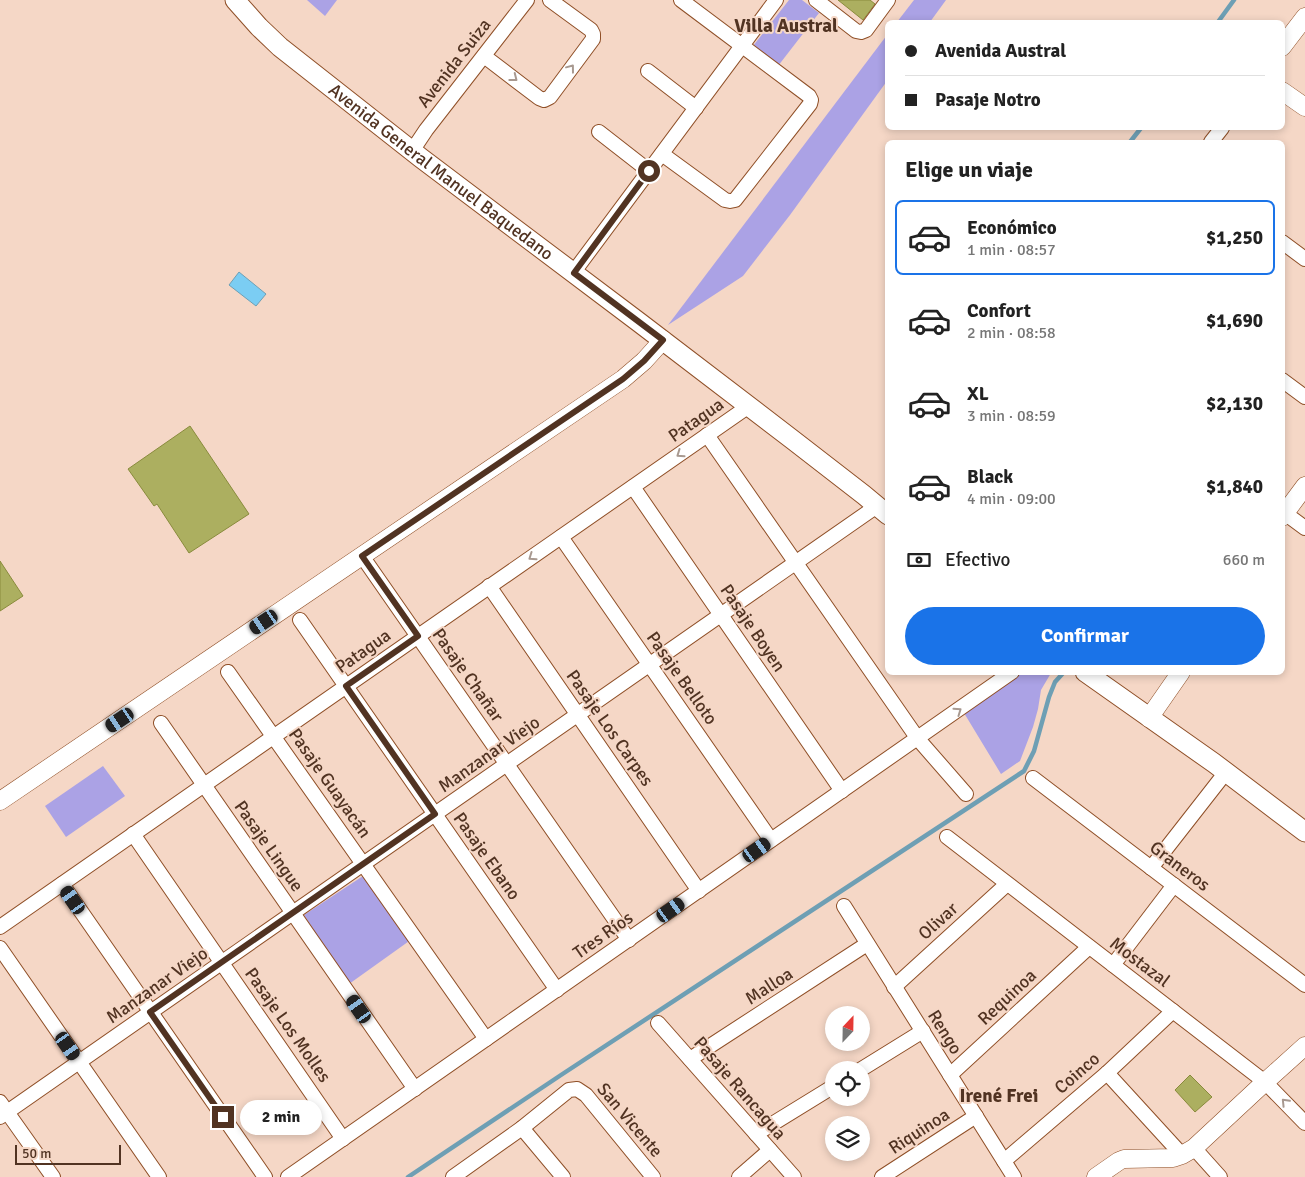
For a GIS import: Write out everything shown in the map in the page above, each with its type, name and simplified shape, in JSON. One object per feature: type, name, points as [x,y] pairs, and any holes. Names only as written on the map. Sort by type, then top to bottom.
[{"type":"main road","name":"Avenida General Manuel Baquedano","points":[[235,0],[258,27],[280,47],[412,151],[749,406],[882,511]]},
{"type":"main road","name":"Avenida General Manuel Baquedano","points":[[253,0],[280,47]]},
{"type":"main road","points":[[1089,675],[1226,772],[1305,832]]},
{"type":"street","name":"Avenida Suiza","points":[[412,151],[426,130],[527,0]]},
{"type":"street","points":[[484,56],[539,98],[544,100],[550,97],[593,39],[591,30],[550,0]]},
{"type":"street","points":[[662,154],[725,200],[735,200],[810,104],[811,100],[681,0]]},
{"type":"street","points":[[574,273],[776,0]]},
{"type":"street","points":[[816,0],[856,31],[861,32],[866,30],[888,0]]},
{"type":"street","points":[[1285,43],[1305,17]]},
{"type":"street","points":[[648,72],[696,108]]},
{"type":"street","points":[[1285,93],[1305,108]]},
{"type":"street","points":[[1213,140],[1220,130]]},
{"type":"street","points":[[599,132],[649,171]]},
{"type":"street","points":[[1285,244],[1305,259]]},
{"type":"street","points":[[0,801],[623,379],[644,361],[663,340]]},
{"type":"street","points":[[1285,382],[1305,397]]},
{"type":"street","name":"Patagua","points":[[0,927],[749,406]]},
{"type":"street","points":[[707,435],[918,739],[966,794]]},
{"type":"street","name":"Pasaje Boyen","points":[[633,486],[842,791]]},
{"type":"street","points":[[1285,511],[1305,486]]},
{"type":"street","name":"Manzanar Viejo","points":[[2,1110],[79,1062],[795,563],[882,511]]},
{"type":"street","points":[[1285,515],[1305,528]]},
{"type":"street","name":"Pasaje Belloto","points":[[561,536],[772,840]]},
{"type":"street","name":"Pasaje Chañar","points":[[362,556],[629,940]]},
{"type":"street","name":"Pasaje Los Carpes","points":[[489,586],[699,891]]},
{"type":"street","name":"Pasaje Ebano","points":[[300,620],[557,990]]},
{"type":"street","name":"Pasaje Guayacán","points":[[228,672],[486,1039]]},
{"type":"street","name":"Tres Ríos","points":[[288,1177],[1008,675]]},
{"type":"street","points":[[1149,718],[1179,675]]},
{"type":"street","name":"Pasaje Lingue","points":[[161,723],[415,1089]]},
{"type":"street","points":[[1151,868],[1226,772]]},
{"type":"street","name":"Graneros","points":[[1033,778],[1305,985]]},
{"type":"street","name":"Pasaje Los Molles","points":[[133,834],[343,1139]]},
{"type":"street","name":"Mostazal","points":[[947,837],[1265,1082],[1305,1123]]},
{"type":"street","points":[[62,884],[265,1177]]},
{"type":"street","name":"Olivar","points":[[894,986],[1007,884]]},
{"type":"street","points":[[1113,965],[1174,885]]},
{"type":"street","name":"Rengo","points":[[844,906],[1014,1177]]},
{"type":"street","name":"Malloa","points":[[690,1059],[867,944]]},
{"type":"street","points":[[0,948],[159,1177]]},
{"type":"street","name":"Requinoa","points":[[950,1075],[1089,948]]},
{"type":"street","name":"Coinco","points":[[1004,1161],[1107,1073],[1173,1011]]},
{"type":"street","name":"Pasaje Rancagua","points":[[658,1023],[794,1177]]},
{"type":"street","points":[[870,1064],[922,1031]]},
{"type":"street","points":[[1096,1177],[1124,1159],[1173,1158],[1188,1152],[1305,1046]]},
{"type":"street","points":[[1107,1073],[1188,1152],[1220,1177]]},
{"type":"street","name":"San Vicente","points":[[522,1128],[569,1090],[577,1089],[586,1095],[653,1177]]},
{"type":"street","points":[[756,1134],[825,1092]]},
{"type":"street","points":[[2,1110],[53,1177]]},
{"type":"street","name":"Riquinoa","points":[[882,1177],[976,1116]]},
{"type":"street","points":[[453,1177],[522,1128],[563,1177]]},
{"type":"street","points":[[739,1177],[770,1150]]},
{"type":"shaded area","points":[[307,0],[337,0],[325,16]]},
{"type":"shaded area","points":[[789,0],[802,0],[819,13],[778,66],[753,46]]},
{"type":"shaded area","points":[[914,0],[946,0],[931,20],[899,20]]},
{"type":"shaded area","points":[[885,38],[885,84],[790,215],[743,276],[668,325]]},
{"type":"shaded area","points":[[1010,675],[1050,675],[1041,690],[1033,727],[1020,761],[1001,774],[961,708]]},
{"type":"shaded area","points":[[103,766],[125,796],[66,837],[45,806]]},
{"type":"shaded area","points":[[366,874],[412,939],[349,984],[304,915]]},
{"type":"water","points":[[239,272],[266,294],[256,306],[229,285]]},
{"type":"building","points":[[838,0],[870,0],[875,4],[863,20]]},
{"type":"building","points":[[190,426],[249,514],[189,553],[157,504],[154,506],[128,469]]},
{"type":"building","points":[[0,561],[23,596],[0,611]]},
{"type":"building","points":[[1190,1075],[1212,1097],[1195,1112],[1175,1090]]},
{"type":"waterway","points":[[1219,20],[1234,0]]},
{"type":"waterway","points":[[1132,140],[1139,130]]},
{"type":"waterway","points":[[408,1177],[1024,771],[1034,751],[1049,697],[1055,682],[1061,675]]},
{"type":"district","name":"Villa Austral","points":[[786,26]]},
{"type":"district","name":"Irené Frei","points":[[999,1096]]},
{"type":"route","points":[[223,1117],[150,1012],[288,918],[435,814],[346,686],[418,636],[362,556],[623,379],[644,361],[663,340],[574,273],[649,171]]}]
